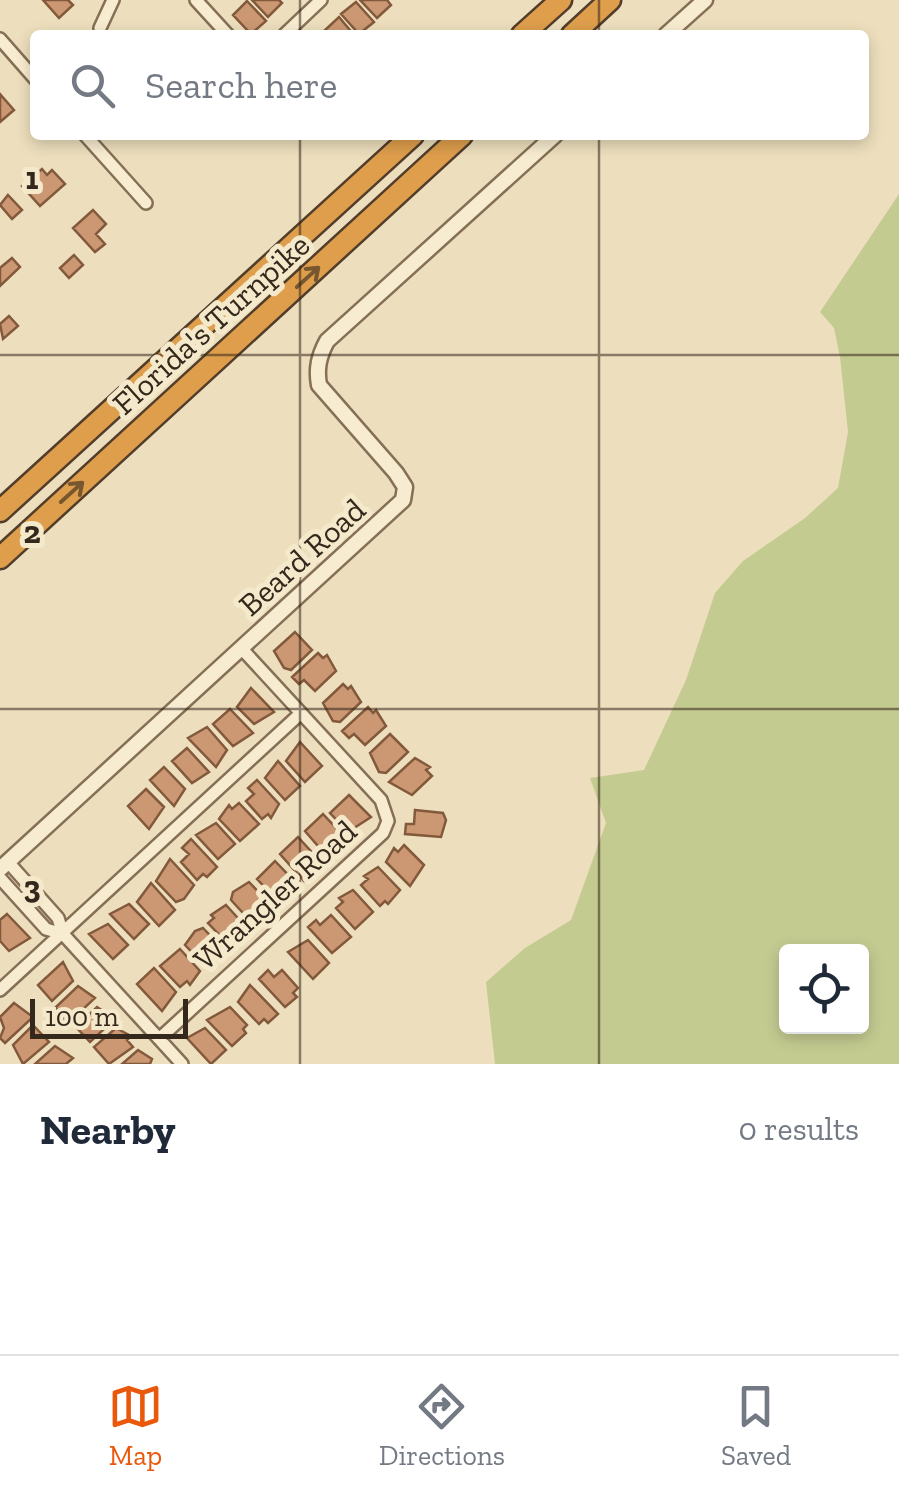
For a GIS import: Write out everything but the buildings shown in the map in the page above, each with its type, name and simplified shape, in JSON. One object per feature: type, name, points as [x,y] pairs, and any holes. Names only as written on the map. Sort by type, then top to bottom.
[{"type":"highway","points":[[527,30],[560,0]]},
{"type":"highway","points":[[577,30],[610,0]]},
{"type":"highway","name":"Florida's Turnpike","points":[[0,511],[408,140]]},
{"type":"highway","name":"Florida's Turnpike","points":[[0,558],[457,140]]},
{"type":"street","points":[[100,28],[113,0]]},
{"type":"street","points":[[196,0],[223,30]]},
{"type":"street","points":[[289,30],[322,0]]},
{"type":"street","points":[[672,30],[705,0]]},
{"type":"street","points":[[0,39],[30,72]]},
{"type":"street","points":[[89,140],[146,203]]},
{"type":"street","name":"Beard Road","points":[[4,866],[402,500],[405,487],[396,472],[320,385],[317,370],[327,340],[549,140]]},
{"type":"street","name":"Wrangler Road","points":[[159,1038],[383,833],[388,821],[382,800],[242,649]]},
{"type":"street","points":[[0,990],[301,712]]},
{"type":"street","points":[[4,866],[33,890],[58,918],[62,934],[182,1064]]},
{"type":"street","points":[[0,878],[46,929],[62,934]]},
{"type":"street","points":[[21,901],[33,890]]},
{"type":"green space","points":[[899,194],[899,1064],[495,1064],[486,982],[525,948],[571,920],[606,823],[590,778],[644,770],[686,680],[715,593],[743,561],[805,518],[838,488],[848,432],[834,328],[820,312]]}]
